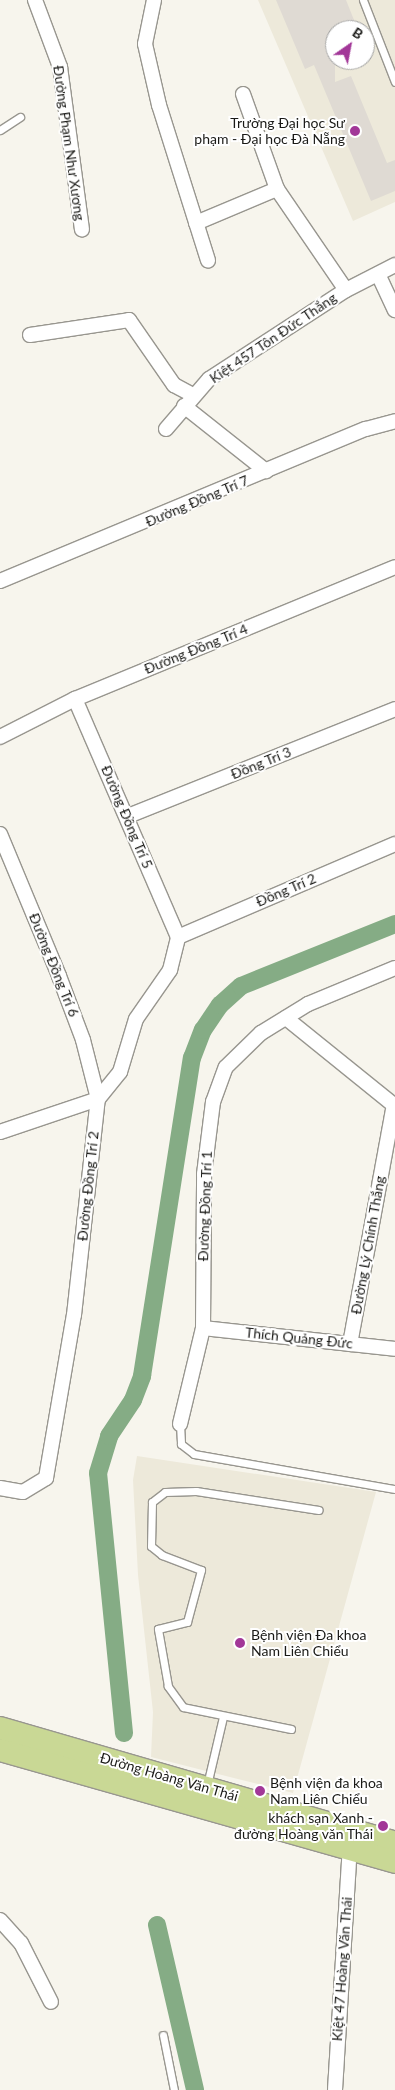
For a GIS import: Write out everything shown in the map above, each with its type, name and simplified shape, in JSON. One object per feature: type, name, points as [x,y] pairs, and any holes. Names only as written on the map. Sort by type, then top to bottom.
[{"type":"main road","name":"Đường Hoàng Văn Thái","points":[[0,1728],[210,1795],[350,1848],[395,1862]]},
{"type":"main road","name":"Đường Hoàng Văn Thái","points":[[0,1750],[210,1795],[395,1843]]},
{"type":"street","name":"Đường Phạm Như Xương","points":[[35,0],[60,67],[82,230]]},
{"type":"street","points":[[154,0],[145,44],[159,106],[208,260]]},
{"type":"street","points":[[243,94],[277,189],[346,290]]},
{"type":"street","points":[[196,223],[277,189]]},
{"type":"street","name":"Kiệt 457 Tôn Đức Thắng","points":[[166,429],[188,401],[209,380],[346,290],[395,265]]},
{"type":"street","points":[[378,274],[395,310]]},
{"type":"street","points":[[30,334],[124,318],[139,328],[174,385],[188,401],[266,471]]},
{"type":"street","name":"Đường Đồng Trí 7","points":[[0,581],[366,429],[395,421]]},
{"type":"street","name":"Đường Đồng Trí 4","points":[[0,737],[75,699],[395,567]]},
{"type":"street","name":"Đường Đồng Trí 5","points":[[75,699],[128,816],[178,937]]},
{"type":"street","name":"Đồng Trí 3","points":[[128,816],[395,709]]},
{"type":"street","name":"Đường Đồng Trí 6","points":[[0,834],[63,985],[83,1040],[98,1099]]},
{"type":"street","name":"Đồng Trí 2","points":[[178,937],[395,844]]},
{"type":"street","points":[[0,1132],[98,1099],[120,1072],[136,1019],[170,970],[178,937]]},
{"type":"street","name":"Đường Đồng Trí 1","points":[[180,1424],[203,1328],[204,1174],[213,1102],[226,1067],[261,1033],[308,1004],[395,968]]},
{"type":"street","name":"Đường Lý Chính Thắng","points":[[286,1018],[394,1105],[350,1344]]},
{"type":"street","name":"Đường Đồng Trí 2","points":[[0,1488],[23,1492],[38,1485],[46,1478],[74,1315],[98,1099]]},
{"type":"street","name":"Thích Quảng Đức","points":[[203,1328],[395,1349]]},
{"type":"street","name":"Kiệt 47 Hoàng Văn Thái","points":[[335,2090],[350,1848]]},
{"type":"street","points":[[0,1920],[21,1943],[51,2002]]},
{"type":"lane","points":[[362,0],[395,82]]},
{"type":"lane","points":[[0,130],[20,118]]},
{"type":"lane","points":[[180,1424],[181,1444],[194,1454],[395,1489]]},
{"type":"lane","points":[[291,1729],[223,1717],[183,1707],[168,1686],[158,1629],[187,1622],[201,1570],[188,1562],[168,1557],[152,1546],[152,1502],[165,1492],[196,1491],[319,1510]]},
{"type":"lane","points":[[210,1795],[223,1717]]},
{"type":"lane","points":[[163,2035],[174,2090]]},
{"type":"shaded area","name":"Trường Đại học Sư phạm - Đại học Đà Nẵng","points":[[258,0],[395,0],[395,202],[353,221]]},
{"type":"shaded area","name":"Bệnh viện Đa khoa Nam Liên Chiểu","points":[[137,1456],[376,1492],[293,1793],[151,1757],[153,1712],[138,1575],[133,1480]]},
{"type":"building","points":[[276,0],[346,0],[354,20],[325,20],[325,70],[335,70],[335,82],[351,76],[387,163],[395,160],[395,191],[371,201],[314,65],[305,69]]},
{"type":"waterway","points":[[124,1733],[98,1473],[109,1436],[133,1400],[142,1376],[192,1058],[203,1030],[220,1005],[241,986],[395,924]]},
{"type":"waterway","points":[[157,1925],[195,2090]]},
{"type":"place","name":"Trường Đại học Sư phạm - Đại học Đà Nẵng","points":[[355,131]]},
{"type":"place","name":"Bệnh viện Đa khoa Nam Liên Chiểu","points":[[240,1643]]},
{"type":"place","name":"Bệnh viện đa khoa Nam Liên Chiểu","points":[[260,1791]]},
{"type":"place","name":"khách sạn Xanh - đường Hoàng văn Thái","points":[[383,1826]]}]
